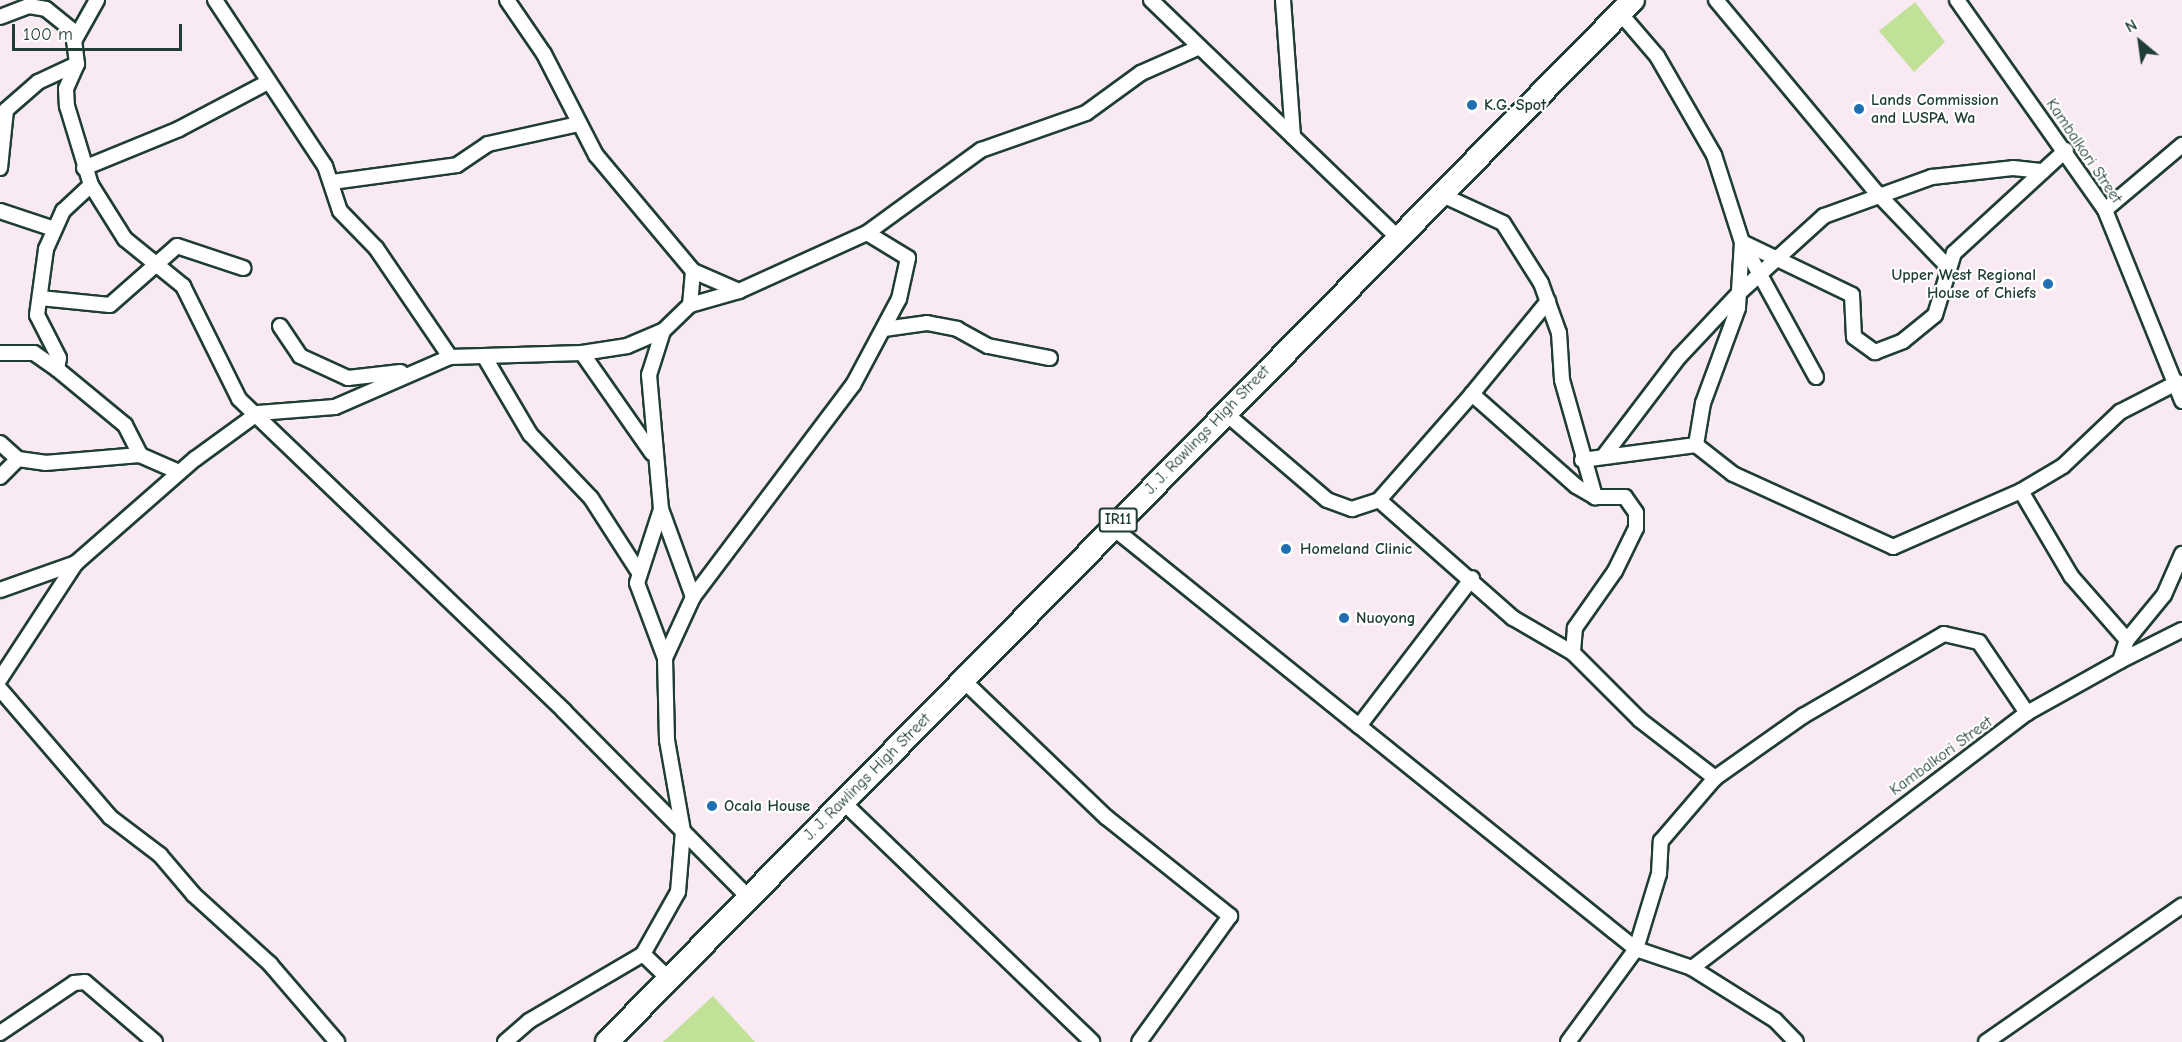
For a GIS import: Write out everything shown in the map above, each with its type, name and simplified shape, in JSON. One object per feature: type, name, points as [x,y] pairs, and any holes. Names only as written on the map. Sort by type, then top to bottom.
[{"type":"main road","name":"J. J. Rawlings High Street","points":[[607,1042],[1224,412],[1626,6]]},
{"type":"street","points":[[97,0],[77,34],[76,64],[66,89],[67,106],[84,168],[91,185],[125,239],[183,286],[239,399],[258,413],[683,831],[748,898]]},
{"type":"street","points":[[215,0],[332,182],[346,221],[376,248],[450,357]]},
{"type":"street","points":[[507,0],[544,54],[578,124],[596,155],[693,271],[739,291]]},
{"type":"street","points":[[1152,0],[1397,237]]},
{"type":"street","points":[[1284,0],[1293,137]]},
{"type":"street","points":[[1716,0],[1877,193],[1946,265]]},
{"type":"street","name":"Kambalkori Street","points":[[1957,0],[2066,150],[2105,210],[2178,382],[2182,401]]},
{"type":"street","points":[[0,17],[29,6],[46,9],[77,34]]},
{"type":"street","points":[[1626,6],[1658,56],[1714,155],[1742,242],[1816,377]]},
{"type":"street","points":[[0,679],[76,563],[179,472],[258,413],[335,407],[409,371],[450,357],[582,353],[627,346],[663,332],[690,305],[739,291],[867,233],[981,150],[1086,113],[1141,73],[1200,46]]},
{"type":"street","points":[[0,168],[6,111],[12,102],[38,81],[76,64]]},
{"type":"street","points":[[84,168],[179,129],[268,82]]},
{"type":"street","points":[[332,182],[457,165],[488,144],[578,124]]},
{"type":"street","points":[[2105,210],[2182,145]]},
{"type":"street","points":[[1742,242],[1779,262],[1852,295],[1854,337],[1875,352],[1903,341],[1935,315],[1945,293],[1946,265],[2066,150]]},
{"type":"street","points":[[1603,457],[1679,357],[1739,293],[1779,262],[1824,216],[1877,193],[1932,177],[2025,168],[2043,171]]},
{"type":"street","points":[[57,369],[58,356],[37,315],[40,298],[54,229],[63,211],[91,185]]},
{"type":"street","points":[[1440,194],[1503,223],[1548,301],[1582,460],[1595,497]]},
{"type":"street","points":[[0,211],[54,229]]},
{"type":"street","points":[[665,658],[693,597],[853,385],[899,299],[908,258],[896,246],[867,233]]},
{"type":"street","points":[[1696,445],[1703,403],[1739,293],[1742,242]]},
{"type":"street","points":[[40,298],[110,305],[177,246],[243,268]]},
{"type":"street","points":[[690,305],[693,271]]},
{"type":"street","points":[[1224,412],[1327,500],[1352,508],[1379,500],[1472,394],[1548,301]]},
{"type":"street","points":[[884,329],[927,323],[957,329],[988,346],[1050,358]]},
{"type":"street","points":[[280,326],[300,356],[348,378],[409,371]]},
{"type":"street","points":[[663,332],[649,375],[652,453],[661,509],[693,597]]},
{"type":"street","points":[[0,353],[34,353],[57,369],[125,425],[140,455]]},
{"type":"street","points":[[582,353],[652,453]]},
{"type":"street","points":[[484,356],[530,434],[591,498],[638,571]]},
{"type":"street","points":[[348,378],[357,398]]},
{"type":"street","points":[[1582,460],[1696,445],[1732,474],[1893,547],[2021,492],[2063,466],[2120,412],[2178,382]]},
{"type":"street","points":[[1472,394],[1595,497],[1625,497],[1636,513],[1636,528],[1615,571],[1575,628],[1573,653]]},
{"type":"street","points":[[0,443],[18,459],[45,463],[140,455],[179,472]]},
{"type":"street","points":[[0,477],[18,459]]},
{"type":"street","points":[[2021,492],[2071,576],[2127,640]]},
{"type":"street","points":[[1379,500],[1472,578],[1513,618],[1573,653],[1640,720],[1715,778]]},
{"type":"street","points":[[505,1042],[529,1021],[643,954],[678,892],[683,831],[667,740],[665,658],[640,595],[638,571],[661,509]]},
{"type":"street","points":[[1112,527],[1636,949],[1692,968],[1775,1020],[1796,1042]]},
{"type":"street","points":[[2120,661],[2127,640],[2164,595],[2182,554]]},
{"type":"street","points":[[0,590],[76,563]]},
{"type":"street","points":[[1359,726],[1472,578]]},
{"type":"street","name":"Kambalkori Street","points":[[1692,968],[2027,713],[2120,661],[2182,630]]},
{"type":"street","points":[[1573,1040],[1636,949],[1659,874],[1661,841],[1715,778],[1812,710],[1944,634],[1979,642],[2027,713]]},
{"type":"street","points":[[963,680],[1106,817],[1230,916],[1139,1042]]},
{"type":"street","points":[[0,689],[91,788],[110,817],[160,855],[194,895],[270,964],[337,1042]]},
{"type":"street","points":[[843,802],[1092,1042]]},
{"type":"street","points":[[1986,1042],[2182,906]]},
{"type":"street","points":[[643,954],[669,979]]},
{"type":"street","points":[[0,1033],[74,983],[85,982],[155,1042]]},
{"type":"green space","points":[[1915,2],[1945,42],[1914,72],[1879,31]]},
{"type":"green space","points":[[713,996],[755,1042],[663,1042]]},
{"type":"place","name":"K.G. Spot","points":[[1472,105]]},
{"type":"place","name":"Lands Commission and LUSPA, Wa","points":[[1859,109]]},
{"type":"place","name":"Upper West Regional House of Chiefs","points":[[2048,284]]},
{"type":"place","name":"Homeland Clinic","points":[[1286,549]]},
{"type":"place","name":"Nuoyong","points":[[1344,618]]},
{"type":"place","name":"Ocala House","points":[[712,806]]}]
